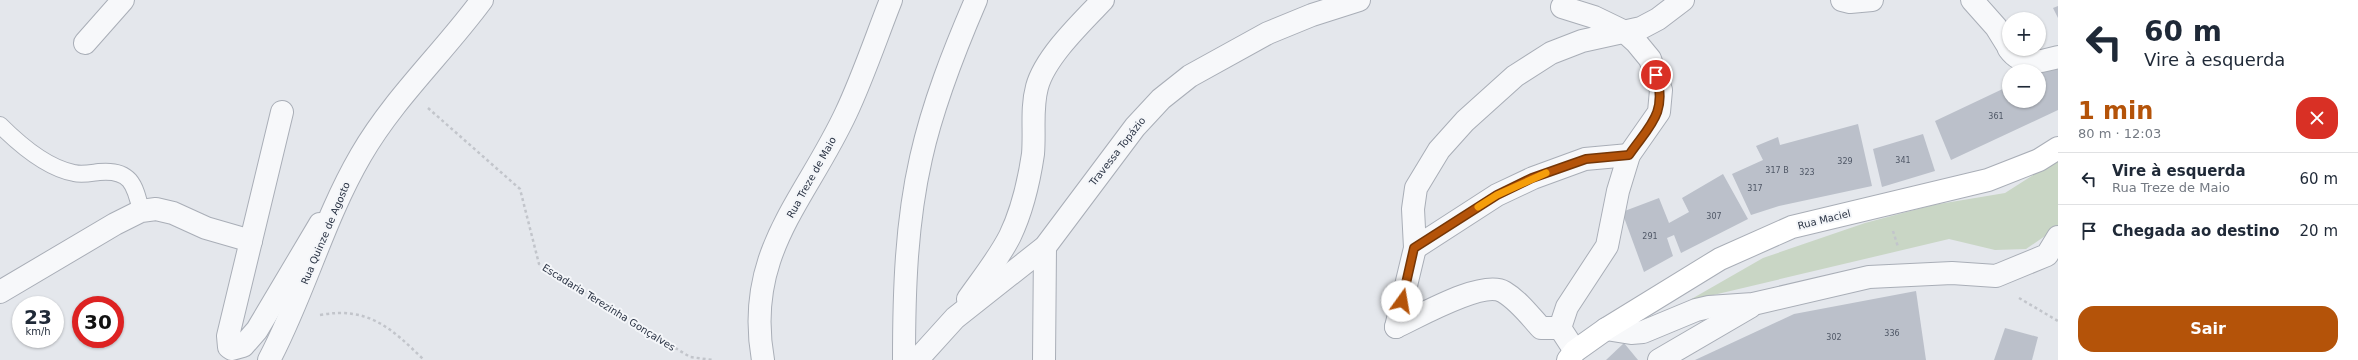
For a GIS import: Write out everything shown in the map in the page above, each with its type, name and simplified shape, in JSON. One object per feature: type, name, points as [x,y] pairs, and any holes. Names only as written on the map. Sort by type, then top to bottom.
[{"type":"main road","name":"Rua Maciel","points":[[1571,356],[1606,329],[1727,256],[1792,227],[1886,203],[1988,180],[2039,160],[2058,148]]},
{"type":"street","points":[[86,44],[123,0]]},
{"type":"street","name":"Rua Quinze de Agosto","points":[[269,360],[288,324],[324,230],[344,186],[362,153],[407,90],[482,0]]},
{"type":"street","name":"Rua Treze de Maio","points":[[763,360],[758,332],[759,304],[767,265],[792,209],[846,114],[891,0]]},
{"type":"street","points":[[904,360],[904,284],[911,214],[921,157],[943,81],[976,0]]},
{"type":"street","points":[[955,318],[1010,236],[1022,202],[1033,153],[1033,112],[1037,86],[1050,62],[1070,35],[1103,0]]},
{"type":"street","name":"Travessa Topázio","points":[[917,360],[955,318],[1045,247],[1136,126],[1160,98],[1190,76],[1268,33],[1312,15],[1359,0]]},
{"type":"street","points":[[1560,328],[1542,328],[1521,306],[1503,291],[1488,289],[1455,299],[1396,327],[1414,248],[1413,209],[1416,188],[1439,150],[1465,121],[1516,76],[1551,53],[1582,41],[1625,32],[1658,19],[1683,0]]},
{"type":"street","points":[[1842,0],[1850,2],[1872,0]]},
{"type":"street","points":[[1972,0],[1996,27],[2002,37]]},
{"type":"street","points":[[1562,7],[1594,17],[1625,32],[1636,42],[1650,59],[1661,90],[1659,112],[1629,155],[1618,191],[1607,246],[1567,307],[1560,328],[1571,356]]},
{"type":"street","points":[[2017,56],[2021,60],[2038,63],[2058,57]]},
{"type":"street","points":[[282,112],[228,336],[229,347],[234,350],[243,346],[257,330],[344,186]]},
{"type":"street","points":[[1414,248],[1497,195],[1532,178],[1586,159],[1629,155]]},
{"type":"street","points":[[0,292],[115,224],[141,211],[156,209],[173,213],[206,228],[251,241]]},
{"type":"street","points":[[1606,329],[1631,333],[1643,332],[1696,310],[1709,307],[1753,304],[1869,277],[1952,272],[1996,276],[2047,255],[2058,236]]},
{"type":"street","points":[[1044,360],[1045,247]]},
{"type":"street","points":[[1659,360],[1753,304]]},
{"type":"lane","points":[[0,125],[30,150],[54,166],[74,174],[117,171],[126,176],[138,195],[141,211]]},
{"type":"path","name":"Escadaria Terezinha Gonçalves","points":[[407,90],[520,189],[539,264],[690,357],[713,360]]},
{"type":"path","points":[[1886,203],[1905,275]]},
{"type":"path","points":[[1996,276],[2016,296],[2058,321]]},
{"type":"path","points":[[288,324],[322,315],[351,314],[375,319],[396,334],[424,360]]},
{"type":"green space","points":[[2058,159],[2058,227],[2026,249],[1995,250],[1949,239],[1688,301],[1763,258],[1865,223],[1933,205],[2005,193]]},
{"type":"building","points":[[2058,6],[2058,18],[2053,8]]},
{"type":"building","points":[[2058,63],[2058,110],[1951,160],[1935,121],[2002,89],[2002,108],[2046,108],[2046,69]]},
{"type":"building","points":[[1858,124],[1872,186],[1779,206],[1751,215],[1732,174],[1763,160],[1756,146],[1778,137],[1780,145]]},
{"type":"building","points":[[1923,134],[1935,171],[1882,187],[1873,149]]},
{"type":"building","points":[[1723,174],[1748,219],[1681,253],[1674,235],[1667,238],[1673,256],[1644,272],[1622,212],[1659,198],[1669,223],[1689,212],[1682,198]]},
{"type":"building","points":[[1916,291],[1926,360],[1695,360],[1794,314]]},
{"type":"building","points":[[2005,328],[2038,337],[2032,360],[1994,360]]},
{"type":"building","points":[[1624,343],[1638,360],[1606,360]]},
{"type":"slow traffic","points":[[1478,207],[1497,195],[1546,173]]},
{"type":"route","points":[[1402,301],[1414,248],[1460,218],[1497,195],[1532,178],[1586,159],[1629,155],[1659,112],[1661,90],[1656,75]]}]
